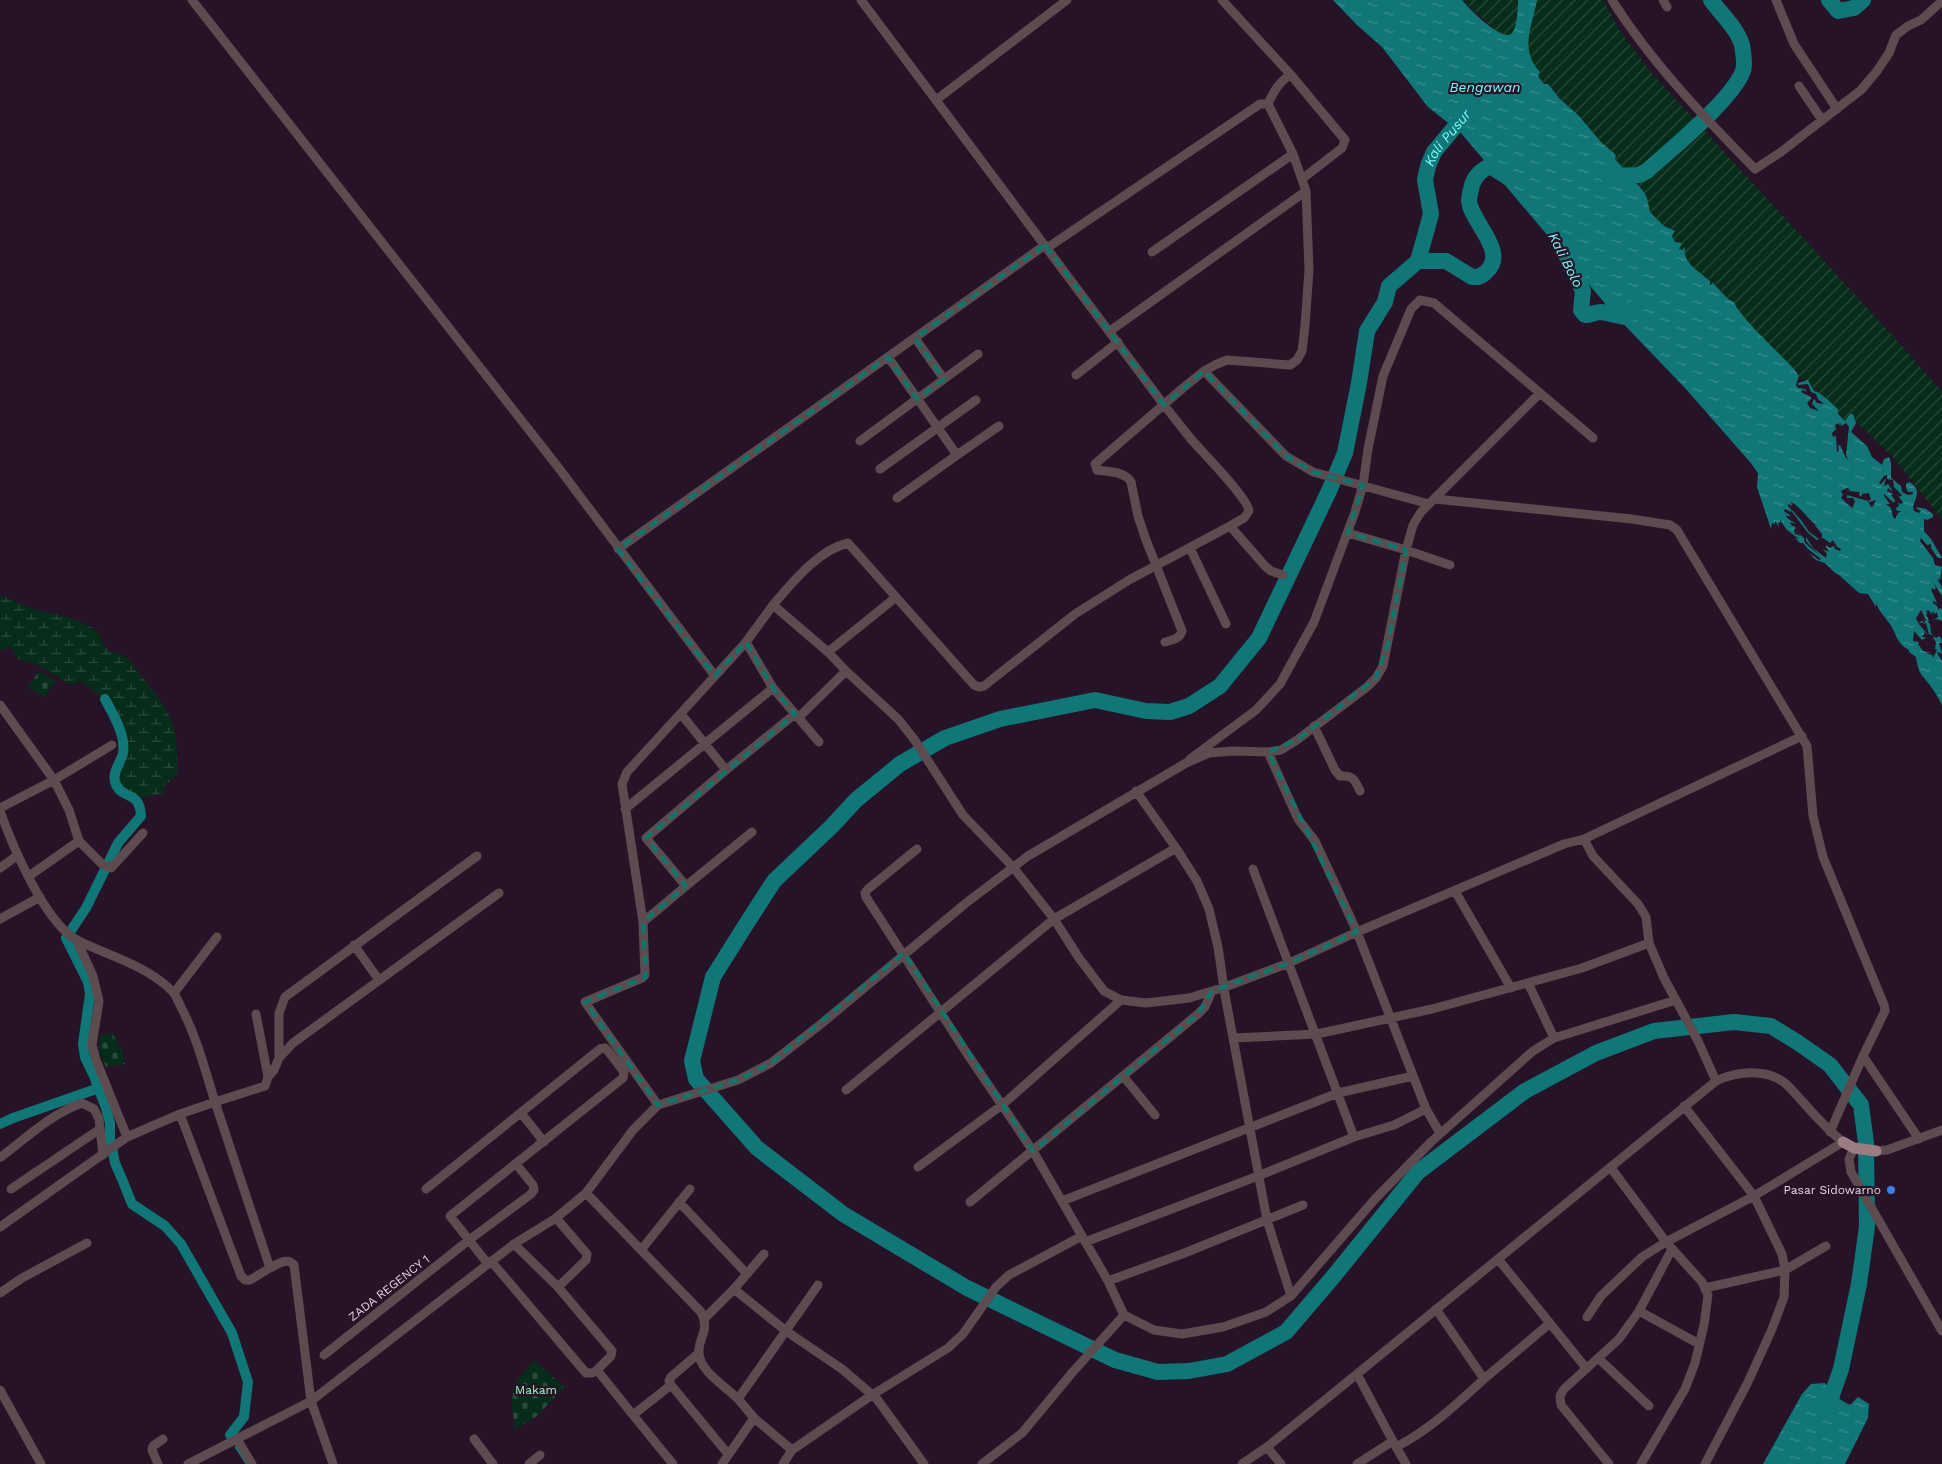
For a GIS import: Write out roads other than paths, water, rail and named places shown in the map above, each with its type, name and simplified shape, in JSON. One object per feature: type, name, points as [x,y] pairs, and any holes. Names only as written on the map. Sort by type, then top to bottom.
[{"type":"main road","points":[[1852,1147],[1876,1151]]},
{"type":"street","points":[[192,0],[552,459],[715,676]]},
{"type":"street","points":[[658,1105],[585,1002],[642,978],[645,975],[643,922],[630,847],[622,784],[627,772],[746,642],[797,576],[828,552],[848,543],[944,654],[974,685],[979,687],[984,686],[1075,614],[1129,580],[1230,526],[1247,515],[1249,511],[1247,504],[1164,405],[860,0]]},
{"type":"street","points":[[936,100],[1067,0]]},
{"type":"street","points":[[1222,0],[1291,74],[1345,140],[1342,148],[1302,179]]},
{"type":"street","points":[[1612,0],[1627,24],[1687,99],[1754,169],[1838,109],[1861,90],[1889,53],[1896,35],[1921,20],[1942,1]]},
{"type":"street","points":[[1776,0],[1794,44],[1838,109]]},
{"type":"street","points":[[1268,104],[1274,91],[1291,74]]},
{"type":"street","points":[[1799,86],[1822,120]]},
{"type":"street","points":[[618,549],[1046,247],[1260,104],[1268,104]]},
{"type":"street","points":[[1165,642],[1176,638],[1182,631],[1138,516],[1130,478],[1122,474],[1097,470],[1095,464],[1204,371],[1226,360],[1290,365],[1297,360],[1302,351],[1309,270],[1306,191],[1293,154],[1268,104]]},
{"type":"street","points":[[1152,252],[1293,154]]},
{"type":"street","points":[[1110,331],[1306,191]]},
{"type":"street","points":[[1186,763],[1196,753],[1256,710],[1280,684],[1314,622],[1348,533],[1362,485],[1383,376],[1411,309],[1420,300],[1434,303],[1592,438]]},
{"type":"street","points":[[915,338],[944,379]]},
{"type":"street","points":[[1076,375],[1118,342]]},
{"type":"street","points":[[860,441],[978,354]]},
{"type":"street","points":[[888,357],[957,455]]},
{"type":"street","points":[[1204,371],[1286,456],[1313,472],[1432,501],[1632,519],[1674,526],[1802,736],[1810,758],[1813,816],[1823,857],[1884,1005],[1882,1017],[1830,1132]]},
{"type":"street","points":[[188,1464],[311,1401],[490,1262],[514,1244],[556,1218],[586,1193],[633,1130],[658,1105],[738,1080],[771,1063],[821,1024],[904,953],[1045,844],[1186,763],[1209,753],[1280,750],[1367,687],[1376,678],[1383,666],[1406,550],[1413,526],[1421,512],[1540,394]]},
{"type":"street","points":[[880,469],[976,400]]},
{"type":"street","points":[[898,498],[999,426]]},
{"type":"street","points":[[1230,526],[1265,566],[1271,571],[1284,575]]},
{"type":"street","points":[[1348,533],[1450,565]]},
{"type":"street","points":[[1190,548],[1226,624]]},
{"type":"street","points":[[828,652],[896,598]]},
{"type":"street","points":[[773,606],[828,652],[898,719],[914,739],[963,815],[999,855],[1013,867],[1054,919],[1079,958],[1104,991],[1120,1000],[1146,1002],[1180,999],[1212,991],[1289,963],[1564,844],[1584,839],[1802,736]]},
{"type":"street","points":[[746,642],[772,688],[819,742]]},
{"type":"street","points":[[630,847],[646,838],[726,770],[796,716],[846,671]]},
{"type":"street","points":[[625,809],[772,688]]},
{"type":"street","points":[[0,705],[54,780],[69,810],[79,841],[106,866],[111,868],[143,833]]},
{"type":"street","points":[[681,714],[726,770]]},
{"type":"street","points":[[1314,726],[1334,770],[1340,776],[1349,775],[1353,777],[1360,791]]},
{"type":"street","points":[[112,745],[0,810],[18,855],[40,896],[55,920],[72,937],[93,976],[98,1001],[92,1045],[124,1139]]},
{"type":"street","points":[[1268,752],[1298,820],[1315,841],[1357,932],[1426,1108],[1440,1133]]},
{"type":"street","points":[[1136,791],[1197,881],[1209,909],[1218,947],[1267,1220],[1291,1296]]},
{"type":"street","points":[[643,922],[752,832]]},
{"type":"street","points":[[646,838],[686,886]]},
{"type":"street","points":[[1584,839],[1593,856],[1638,904],[1646,917],[1649,943],[1676,1000],[1698,1040],[1716,1081]]},
{"type":"street","points":[[29,876],[79,841]]},
{"type":"street","points":[[846,1090],[1054,919],[1176,848]]},
{"type":"street","points":[[917,849],[865,892],[940,1011],[1033,1151],[1108,1281],[1124,1315],[1154,1330],[1182,1334],[1223,1326],[1266,1312],[1291,1296],[1375,1200],[1440,1133],[1533,1051],[1554,1038],[1676,1000]]},
{"type":"street","points":[[0,868],[18,855]]},
{"type":"street","points":[[279,1058],[279,1013],[285,997],[478,856]]},
{"type":"street","points":[[1253,868],[1317,1034],[1354,1137]]},
{"type":"street","points":[[1455,891],[1511,988]]},
{"type":"street","points":[[0,1227],[124,1139],[180,1114],[265,1086],[279,1058],[293,1043],[499,893]]},
{"type":"street","points":[[0,920],[40,896]]},
{"type":"street","points":[[72,937],[122,959],[155,978],[174,993],[191,1027],[270,1268]]},
{"type":"street","points":[[174,993],[217,938]]},
{"type":"street","points":[[1234,1038],[1317,1034],[1390,1017],[1432,1010],[1582,968],[1649,943]]},
{"type":"street","points":[[354,945],[379,980]]},
{"type":"street","points":[[1528,983],[1554,1038]]},
{"type":"street","points":[[970,1202],[1205,1007],[1212,991]]},
{"type":"street","points":[[918,1167],[1002,1105],[1120,1000]]},
{"type":"street","points":[[256,1014],[268,1078]]},
{"type":"street","points":[[426,1189],[600,1049],[605,1048],[624,1072],[623,1078],[450,1216],[586,1373],[590,1374],[597,1370],[611,1356],[612,1351],[558,1287],[514,1244]]},
{"type":"street","points":[[1863,1056],[1919,1140]]},
{"type":"street","points":[[1242,1464],[1267,1447],[1716,1081],[1730,1074],[1748,1072],[1769,1075],[1786,1083],[1830,1132],[1852,1147]]},
{"type":"street","points":[[1123,1076],[1155,1115]]},
{"type":"street","points":[[1062,1201],[1338,1093],[1413,1076]]},
{"type":"street","points":[[1,1157],[44,1124],[69,1108],[82,1103],[94,1109],[99,1119],[106,1152]]},
{"type":"street","points":[[1684,1106],[1754,1196],[1782,1254],[1785,1270],[1784,1297],[1772,1329],[1748,1382],[1705,1464]]},
{"type":"street","points":[[783,1464],[792,1450],[872,1395],[948,1348],[964,1334],[996,1287],[1009,1275],[1083,1239],[1258,1176],[1354,1137],[1394,1125],[1426,1108]]},
{"type":"street","points":[[521,1113],[544,1142]]},
{"type":"street","points":[[180,1114],[241,1276],[245,1280],[250,1280],[286,1260],[291,1261],[294,1265],[311,1401],[333,1464]]},
{"type":"street","points":[[11,1189],[100,1129]]},
{"type":"street","points":[[1876,1151],[1887,1150],[1919,1140],[1942,1130]]},
{"type":"street","points":[[1587,1317],[1601,1296],[1642,1257],[1669,1245],[1754,1196],[1852,1147]]},
{"type":"street","points":[[1852,1147],[1849,1159],[1851,1172],[1941,1328]]},
{"type":"street","name":"ZADA REGENCY 1","points":[[324,1355],[469,1240],[531,1194],[534,1190],[533,1185],[516,1164]]},
{"type":"street","points":[[1611,1168],[1669,1245],[1705,1288],[1708,1295],[1704,1326],[1695,1363],[1685,1389],[1641,1464]]},
{"type":"street","points":[[641,1250],[690,1189]]},
{"type":"street","points":[[586,1193],[701,1312],[705,1330],[699,1352],[669,1381],[728,1454]]},
{"type":"street","points":[[679,1202],[747,1274]]},
{"type":"street","points":[[1108,1281],[1304,1205]]},
{"type":"street","points":[[556,1218],[587,1254],[586,1260],[558,1287]]},
{"type":"street","points":[[0,1293],[22,1278],[87,1243]]},
{"type":"street","points":[[1609,1464],[1561,1405],[1560,1396],[1564,1389],[1619,1339],[1639,1311],[1669,1245]]},
{"type":"street","points":[[1705,1288],[1785,1270],[1826,1246]]},
{"type":"street","points":[[704,1319],[764,1254]]},
{"type":"street","points":[[1498,1259],[1586,1368]]},
{"type":"street","points":[[738,1399],[818,1285]]},
{"type":"street","points":[[734,1288],[786,1331],[842,1369],[872,1395],[924,1464]]},
{"type":"street","points":[[1436,1309],[1484,1379]]},
{"type":"street","points":[[1639,1311],[1699,1344]]},
{"type":"street","points":[[982,1464],[1022,1433],[1071,1374],[1124,1315]]},
{"type":"street","points":[[1357,1464],[1394,1444],[1407,1441],[1434,1422],[1550,1323]]},
{"type":"street","points":[[699,1352],[708,1371],[738,1399],[754,1418],[792,1450]]},
{"type":"street","points":[[1598,1358],[1649,1406]]},
{"type":"street","points":[[597,1370],[673,1464]]},
{"type":"street","points":[[1357,1374],[1406,1464]]},
{"type":"street","points":[[633,1415],[671,1385]]},
{"type":"street","points":[[0,1390],[41,1464]]},
{"type":"street","points":[[722,1464],[754,1418]]},
{"type":"street","points":[[158,1464],[152,1450],[156,1443],[163,1439]]},
{"type":"street","points":[[238,1439],[252,1464]]},
{"type":"street","points":[[474,1440],[494,1464]]},
{"type":"street","points":[[1267,1447],[1281,1464]]},
{"type":"street","points":[[529,1464],[540,1455]]},
{"type":"water","name":"Bengawan","points":[[1333,0],[1462,0],[1485,23],[1506,35],[1511,34],[1515,28],[1518,0],[1537,0],[1530,29],[1529,46],[1530,55],[1540,72],[1538,76],[1544,84],[1548,84],[1601,142],[1616,155],[1615,159],[1644,192],[1650,212],[1664,226],[1675,231],[1672,236],[1675,242],[1682,243],[1679,249],[1682,250],[1685,247],[1686,258],[1692,266],[1710,281],[1710,285],[1712,282],[1728,299],[1734,302],[1751,325],[1794,369],[1799,376],[1796,385],[1798,388],[1805,389],[1807,392],[1803,390],[1801,392],[1811,397],[1807,403],[1810,408],[1819,411],[1812,404],[1814,399],[1817,403],[1824,404],[1818,399],[1816,394],[1811,392],[1808,384],[1798,385],[1798,383],[1808,380],[1814,391],[1838,409],[1838,414],[1845,421],[1850,414],[1853,414],[1856,423],[1851,432],[1867,446],[1872,457],[1882,465],[1884,459],[1889,457],[1891,478],[1901,486],[1902,492],[1908,495],[1913,494],[1913,492],[1908,492],[1906,488],[1906,484],[1909,482],[1916,487],[1914,511],[1919,513],[1921,511],[1917,507],[1926,509],[1933,514],[1933,517],[1927,520],[1924,519],[1924,531],[1942,558],[1938,558],[1931,548],[1931,544],[1927,545],[1921,538],[1920,541],[1933,558],[1935,565],[1942,567],[1940,580],[1937,578],[1942,588],[1942,596],[1933,582],[1936,588],[1934,590],[1933,588],[1931,589],[1937,603],[1933,601],[1933,603],[1937,606],[1938,610],[1940,608],[1942,610],[1942,621],[1936,619],[1932,621],[1938,617],[1937,612],[1935,614],[1933,611],[1932,614],[1928,610],[1926,612],[1928,614],[1926,614],[1931,633],[1934,636],[1936,638],[1939,636],[1942,643],[1939,643],[1942,654],[1937,653],[1942,661],[1942,705],[1920,673],[1916,657],[1900,642],[1876,603],[1876,607],[1868,594],[1859,593],[1825,563],[1816,560],[1809,553],[1819,560],[1821,559],[1803,543],[1800,543],[1795,538],[1799,539],[1787,530],[1780,520],[1780,523],[1778,522],[1779,527],[1775,521],[1775,524],[1772,523],[1771,529],[1757,487],[1758,473],[1750,462],[1685,388],[1613,313],[1461,133],[1428,107],[1382,47]],"holes":[[[1841,422],[1841,426],[1846,423],[1849,427],[1846,455],[1848,459],[1840,445],[1837,452],[1836,436],[1833,437],[1832,433],[1836,429],[1835,425],[1839,423],[1840,426]],[[1887,475],[1887,479],[1893,480],[1894,487],[1902,495],[1900,497],[1897,494],[1903,503],[1900,504],[1898,502],[1899,506],[1896,508],[1897,511],[1901,511],[1897,514],[1896,519],[1893,517],[1891,508],[1886,504],[1890,504],[1884,496],[1884,494],[1894,503],[1895,500],[1891,495],[1893,494],[1887,491],[1888,488],[1893,492],[1888,484],[1884,486],[1886,478],[1881,484],[1879,483]],[[1849,487],[1847,491],[1850,488],[1849,491],[1860,492],[1861,497],[1862,494],[1869,493],[1871,500],[1869,502],[1876,500],[1873,506],[1871,507],[1868,501],[1847,495],[1847,498],[1853,498],[1855,501],[1852,508],[1841,498],[1843,495],[1841,491]],[[1791,502],[1818,526],[1814,524],[1822,534],[1822,539],[1830,543],[1833,540],[1837,547],[1841,549],[1840,551],[1835,549],[1834,546],[1830,548],[1826,545],[1829,552],[1823,549],[1827,554],[1826,558],[1813,548],[1806,537],[1806,541],[1819,555],[1805,543],[1804,538],[1795,530],[1801,536],[1795,534],[1794,529],[1797,528],[1792,526],[1790,522],[1796,524],[1787,518],[1785,513],[1787,516],[1791,516],[1784,511],[1785,509],[1791,512],[1790,509],[1808,533],[1817,540],[1819,539],[1809,532],[1788,504],[1792,506]],[[1921,610],[1926,620],[1923,624],[1926,623],[1929,634],[1934,636],[1933,638],[1936,642],[1935,649],[1937,650],[1933,658],[1932,655],[1925,653],[1931,653],[1923,651],[1918,644],[1919,642],[1913,641],[1914,631],[1922,640],[1926,638],[1921,636],[1924,635],[1924,632],[1928,635],[1916,618]]]},
{"type":"water","points":[[1825,1383],[1841,1400],[1850,1405],[1858,1397],[1869,1404],[1868,1418],[1845,1464],[1763,1464],[1802,1394],[1811,1384]]},
{"type":"waterway","name":"Kali Bolo","points":[[1608,176],[1639,175],[1647,171],[1700,124],[1737,83],[1744,69],[1742,45],[1733,27],[1711,0]]},
{"type":"waterway","name":"Kali Bolo","points":[[1829,0],[1838,11],[1854,8],[1863,0]]},
{"type":"waterway","name":"Kali Pusur","points":[[1418,261],[1431,214],[1425,180],[1428,166],[1434,152],[1468,111]]},
{"type":"waterway","name":"Kali Bolo","points":[[1418,261],[1446,261],[1472,277],[1483,275],[1492,264],[1493,255],[1487,237],[1471,209],[1469,201],[1472,185],[1479,174],[1490,166],[1509,178]]},
{"type":"waterway","name":"Kali Bolo","points":[[1559,240],[1583,291],[1581,310],[1585,315],[1601,312],[1625,317],[1634,309]]},
{"type":"waterway","points":[[1418,261],[1389,286],[1385,302],[1367,331],[1345,453],[1329,491],[1259,638],[1220,686],[1189,706],[1170,712],[1146,711],[1095,700],[1000,719],[945,738],[900,764],[856,800],[832,826],[774,881],[713,977],[692,1061],[696,1079],[757,1148],[843,1214],[967,1288],[1115,1360],[1158,1372],[1189,1371],[1227,1364],[1286,1332],[1418,1172],[1525,1091],[1596,1053],[1654,1031],[1734,1022],[1771,1026],[1830,1065],[1861,1105],[1866,1143],[1867,1227],[1859,1284],[1841,1369],[1826,1412]]},
{"type":"waterway","points":[[105,699],[123,739],[123,753],[114,778],[115,782],[121,792],[134,798],[140,808],[141,816],[118,843],[86,908],[66,938],[88,982],[90,994],[83,1044],[85,1057],[106,1108],[110,1123],[110,1138],[115,1163],[132,1204],[165,1226],[181,1244],[232,1333],[248,1382],[244,1417],[230,1435]]},
{"type":"waterway","points":[[0,1124],[99,1088]]},
{"type":"waterway","points":[[236,1447],[247,1464]]},
{"type":"place","name":"Pasar Sidowarno","points":[[1891,1190]]},
{"type":"park label","name":"Makam","points":[[536,1390]]}]
